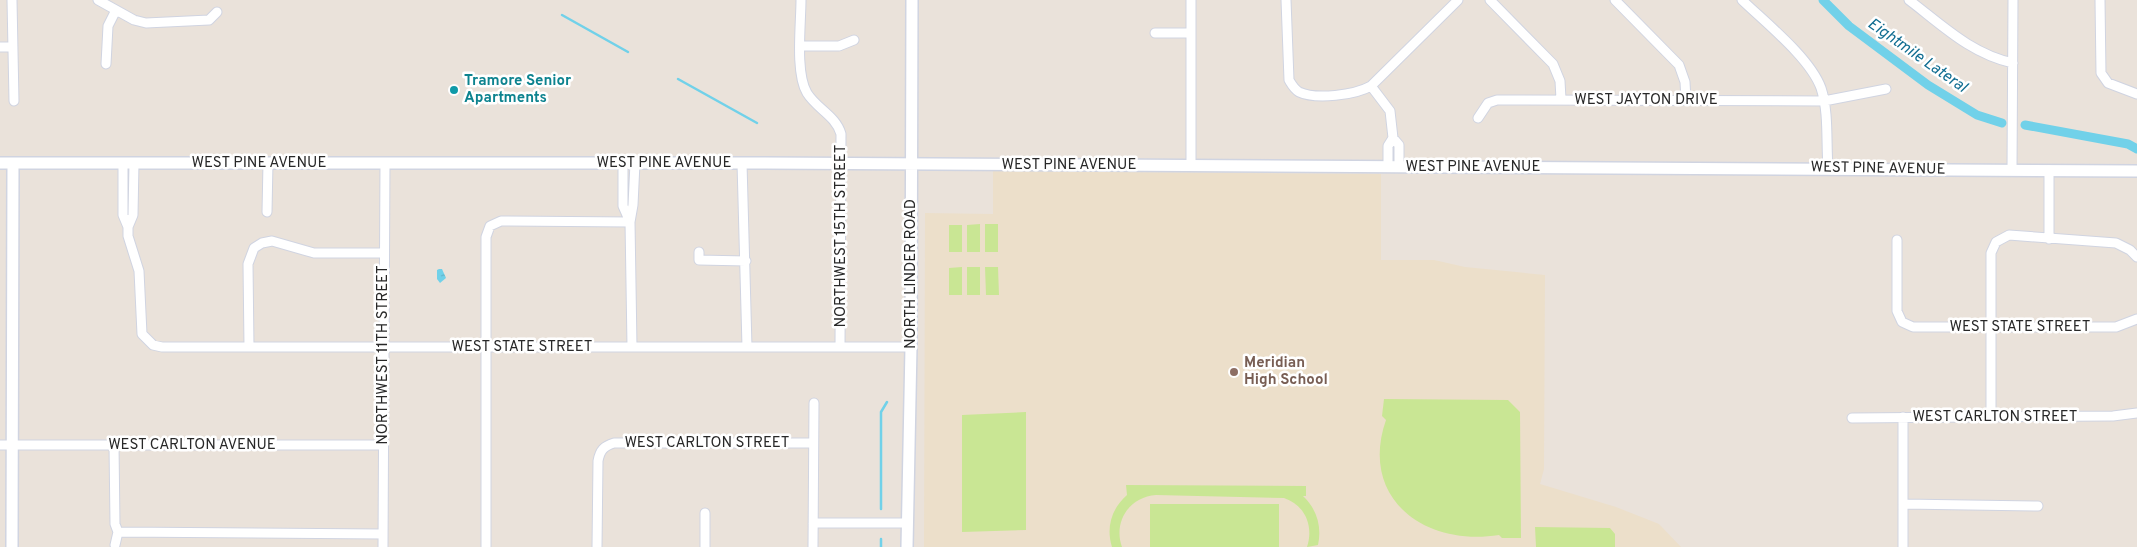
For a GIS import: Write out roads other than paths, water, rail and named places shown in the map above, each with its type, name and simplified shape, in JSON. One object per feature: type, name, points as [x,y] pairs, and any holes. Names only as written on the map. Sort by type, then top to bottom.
[{"type":"street","points":[[12,0],[14,101]]},
{"type":"street","points":[[98,0],[134,20],[146,23],[209,20],[217,12]]},
{"type":"street","name":"NORTHWEST 15TH STREET","points":[[801,0],[802,74],[806,92],[816,105],[842,122],[840,347]]},
{"type":"street","name":"NORTH LINDER ROAD","points":[[907,547],[911,347],[912,0]]},
{"type":"street","points":[[1191,0],[1191,166]]},
{"type":"street","points":[[1286,0],[1287,72],[1294,89],[1308,95],[1345,94],[1371,86],[1458,0]]},
{"type":"street","points":[[1490,0],[1553,64],[1560,81],[1561,99]]},
{"type":"street","points":[[1615,0],[1679,65],[1685,82],[1686,100]]},
{"type":"street","points":[[1742,0],[1805,62],[1817,80],[1824,101],[1828,168]]},
{"type":"street","points":[[1909,0],[1979,52],[2013,63]]},
{"type":"street","points":[[2012,170],[2013,0]]},
{"type":"street","points":[[2100,0],[2101,73],[2108,83],[2137,94]]},
{"type":"street","points":[[106,64],[108,26],[116,10]]},
{"type":"street","points":[[1155,33],[1191,33]]},
{"type":"street","points":[[801,46],[839,46],[854,40]]},
{"type":"street","points":[[0,47],[13,47]]},
{"type":"street","points":[[1371,86],[1390,111],[1394,138],[1399,145],[1394,167]]},
{"type":"street","name":"WEST JAYTON DRIVE","points":[[1478,118],[1488,103],[1496,100],[1824,101],[1886,90]]},
{"type":"street","points":[[623,162],[623,206],[630,222]]},
{"type":"street","name":"WEST PINE AVENUE","points":[[0,163],[912,163],[2137,171]]},
{"type":"street","points":[[12,547],[6,445],[13,163]]},
{"type":"street","name":"WEST STATE STREET","points":[[128,163],[133,216],[128,227],[128,236],[139,271],[141,342],[153,345],[162,347],[911,347]]},
{"type":"street","points":[[267,212],[268,163]]},
{"type":"street","name":"NORTHWEST 11TH STREET","points":[[383,547],[384,163]]},
{"type":"street","points":[[632,346],[630,222],[633,205],[635,163]]},
{"type":"street","points":[[742,163],[747,347]]},
{"type":"street","points":[[2049,170],[2049,239]]},
{"type":"street","points":[[486,547],[486,237],[490,226],[501,222],[630,222]]},
{"type":"street","points":[[1991,416],[1991,253],[1996,242],[2009,235],[2116,243],[2130,250],[2137,257]]},
{"type":"street","name":"WEST STATE STREET","points":[[1897,240],[1897,311],[1902,322],[1913,327],[2116,327],[2137,320]]},
{"type":"street","points":[[248,347],[248,264],[254,248],[262,243],[272,241],[305,252],[384,253]]},
{"type":"street","points":[[699,252],[699,260],[746,260]]},
{"type":"street","points":[[813,547],[814,403]]},
{"type":"street","name":"WEST CARLTON STREET","points":[[1852,418],[2113,416],[2137,413]]},
{"type":"street","points":[[1903,417],[1903,547]]},
{"type":"street","name":"WEST CARLTON STREET","points":[[597,547],[598,461],[602,449],[614,443],[814,443]]},
{"type":"street","name":"WEST CARLTON AVENUE","points":[[6,445],[383,445]]},
{"type":"street","points":[[114,445],[115,524],[118,532],[114,545]]},
{"type":"street","points":[[1903,504],[2038,506]]},
{"type":"street","points":[[705,513],[705,547]]},
{"type":"street","points":[[813,523],[907,523]]},
{"type":"street","points":[[118,532],[383,534]]},
{"type":"water","points":[[442,269],[446,278],[440,283],[437,279],[437,270]]},
{"type":"waterway","name":"Eightmile Lateral","points":[[1823,0],[1849,26],[1928,85],[1977,115],[2002,123]]},
{"type":"waterway","points":[[562,15],[628,52]]},
{"type":"waterway","points":[[678,79],[757,123]]},
{"type":"waterway","name":"Eightmile Lateral","points":[[2025,125],[2128,144],[2137,149]]},
{"type":"waterway","points":[[881,509],[881,412],[887,402]]},
{"type":"waterway","points":[[881,539],[881,547]]},
{"type":"place","name":"Tramore Senior Apartments","points":[[454,90]]},
{"type":"place","name":"Meridian High School","points":[[1234,372]]}]
